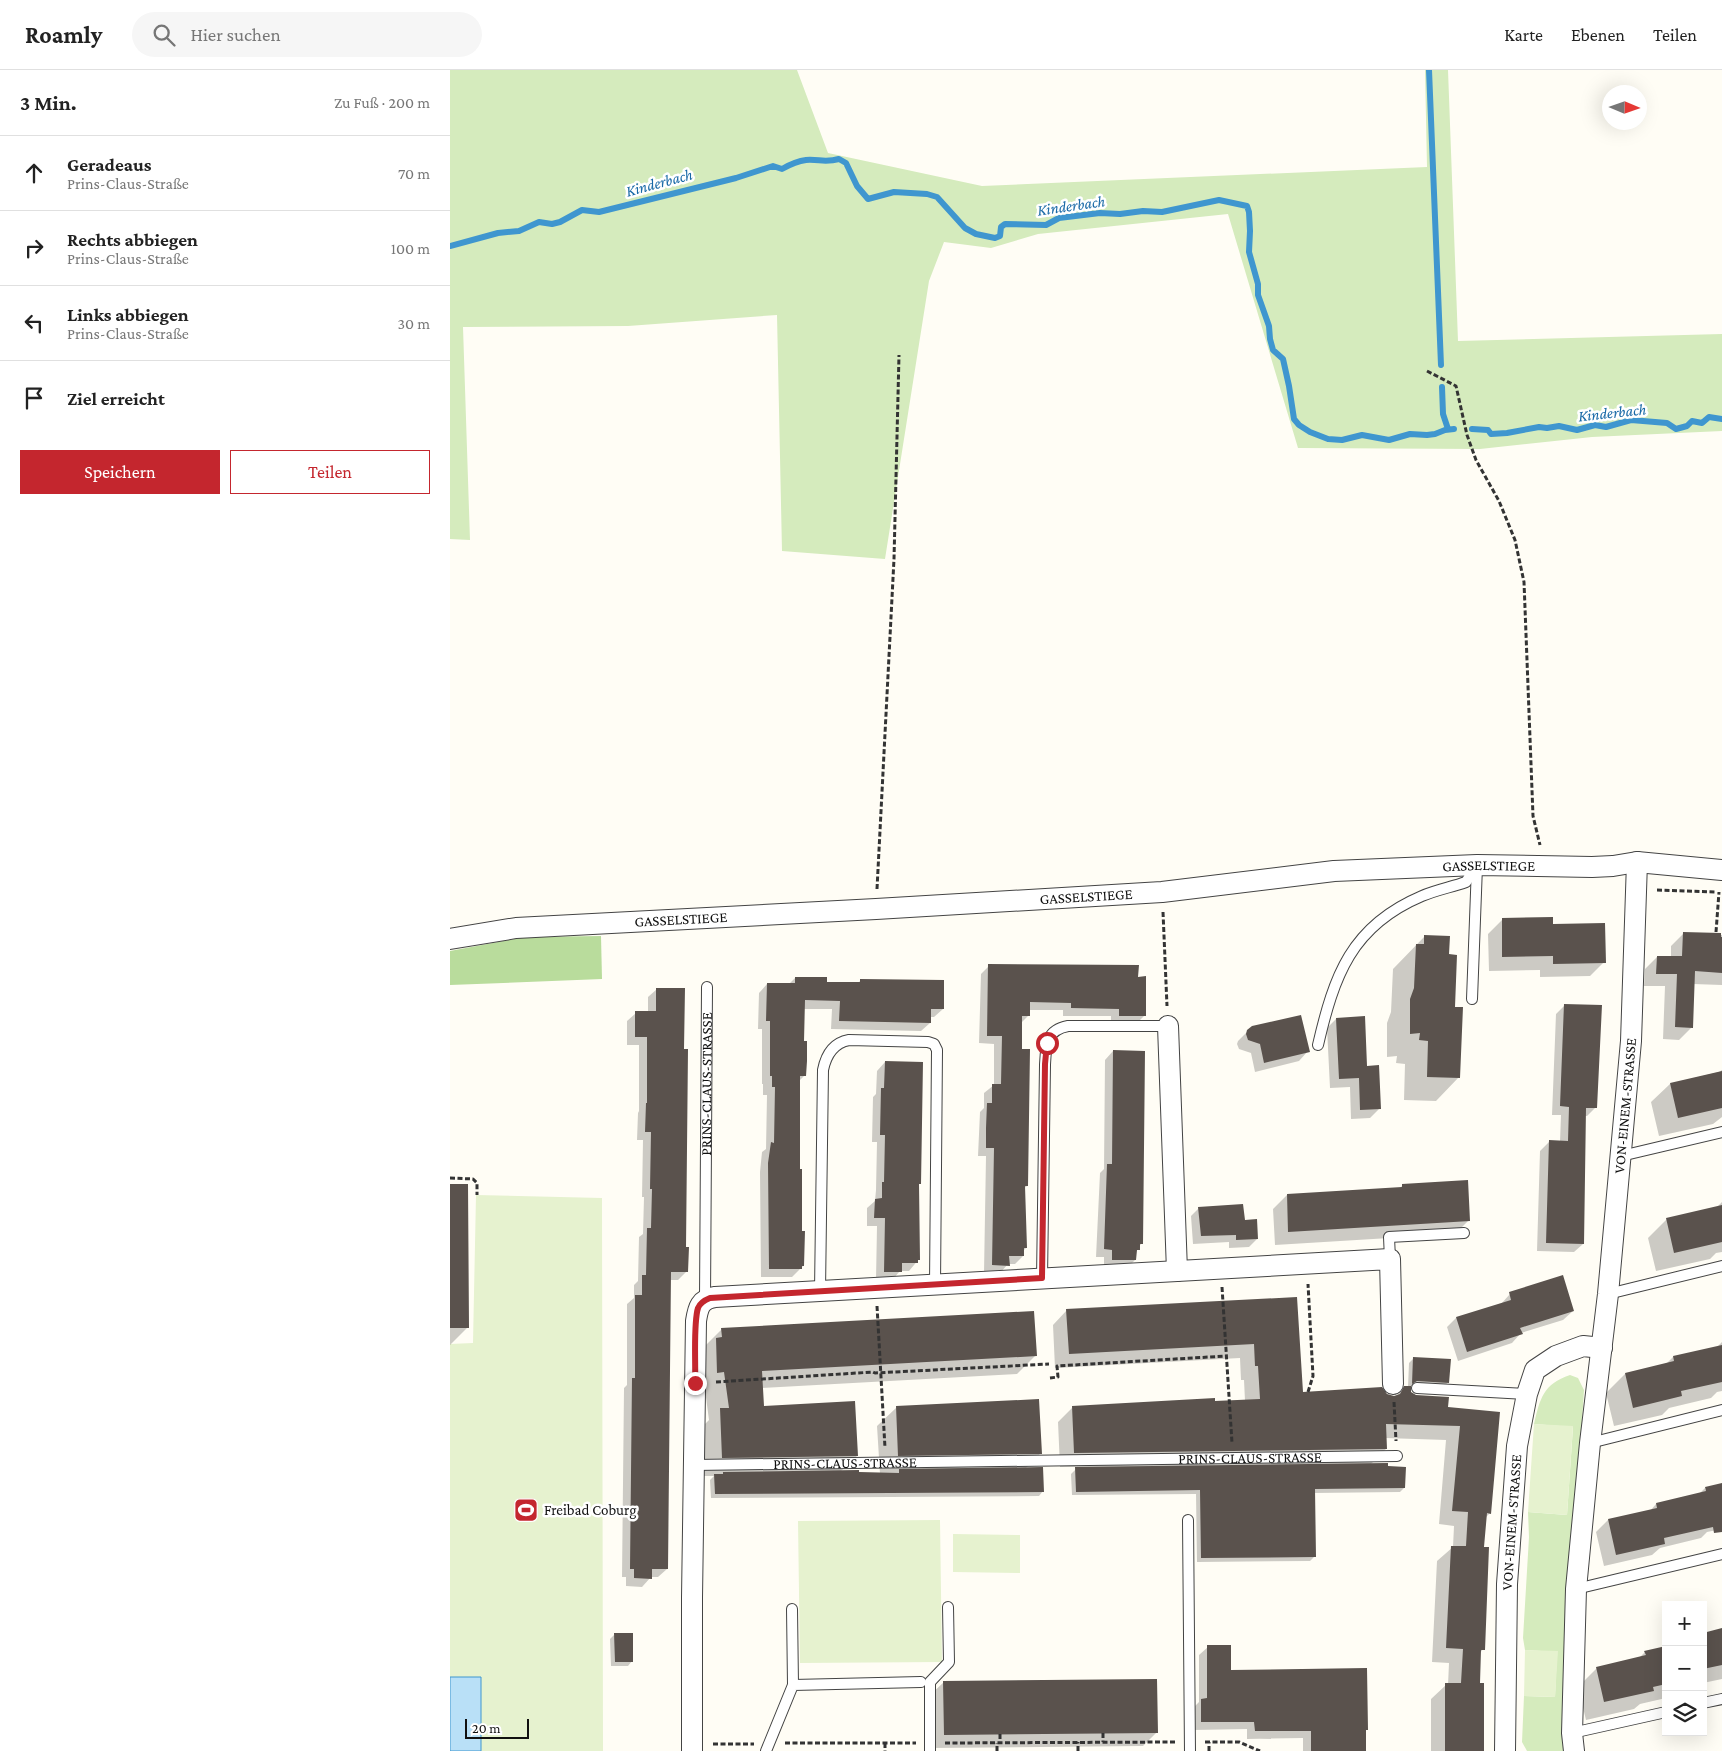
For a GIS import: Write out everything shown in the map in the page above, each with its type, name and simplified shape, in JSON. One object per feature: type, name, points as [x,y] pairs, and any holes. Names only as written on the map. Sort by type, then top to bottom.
[{"type":"street","name":"GASSELSTIEGE","points":[[450,939],[516,928],[1162,892],[1334,871],[1477,865],[1613,866],[1637,862],[1722,870]]},
{"type":"street","name":"VON-EINEM-STRASSE","points":[[1573,1742],[1576,1589],[1590,1443],[1608,1294],[1632,1041],[1637,862]]},
{"type":"street","points":[[1168,1026],[1177,1271]]},
{"type":"street","points":[[705,1300],[715,1297],[1390,1259],[1394,1384]]},
{"type":"street","name":"PRINS-CLAUS-STRASSE","points":[[692,1747],[696,1321],[698,1308],[705,1300]]},
{"type":"street","name":"VON-EINEM-STRASSE","points":[[1505,1751],[1507,1584],[1517,1446],[1527,1394],[1535,1370],[1556,1356],[1584,1346],[1602,1348]]},
{"type":"lane","points":[[1472,999],[1477,865]]},
{"type":"lane","points":[[1318,1046],[1326,1008],[1350,955],[1362,937],[1380,919],[1404,905],[1423,896],[1466,882],[1477,865]]},
{"type":"lane","name":"PRINS-CLAUS-STRASSE","points":[[705,1300],[707,987]]},
{"type":"lane","points":[[1042,1278],[1045,1064],[1048,1039],[1057,1029],[1068,1026],[1168,1026]]},
{"type":"lane","points":[[820,1292],[823,1070],[826,1058],[833,1048],[841,1042],[849,1040],[928,1042],[934,1044],[937,1050],[935,1285]]},
{"type":"lane","points":[[1621,1156],[1722,1132]]},
{"type":"lane","points":[[1390,1259],[1389,1237],[1464,1233]]},
{"type":"lane","points":[[1608,1294],[1722,1266]]},
{"type":"lane","points":[[1417,1388],[1527,1394]]},
{"type":"lane","points":[[1590,1443],[1722,1410]]},
{"type":"lane","name":"PRINS-CLAUS-STRASSE","points":[[694,1465],[1397,1456]]},
{"type":"lane","points":[[1188,1520],[1190,1746]]},
{"type":"lane","points":[[1576,1589],[1722,1554]]},
{"type":"lane","points":[[768,1747],[793,1684],[796,1640],[792,1609]]},
{"type":"lane","points":[[930,1747],[930,1682],[949,1662],[946,1614]]},
{"type":"lane","points":[[793,1684],[921,1682]]},
{"type":"lane","points":[[1707,1702],[1722,1699]]},
{"type":"lane","points":[[1573,1742],[1662,1713]]},
{"type":"path","points":[[876,909],[894,559],[899,355]]},
{"type":"path","points":[[1427,371],[1456,386],[1467,435],[1476,460],[1499,501],[1515,540],[1524,582],[1533,816],[1539,842],[1549,867]]},
{"type":"path","points":[[1636,889],[1720,892],[1716,932]]},
{"type":"path","points":[[1162,892],[1168,1026]]},
{"type":"path","points":[[450,1178],[473,1179],[476,1183],[477,1195]]},
{"type":"path","points":[[1307,1264],[1313,1376],[1308,1392]]},
{"type":"path","points":[[1221,1268],[1233,1458]]},
{"type":"path","points":[[876,1288],[886,1463]]},
{"type":"path","points":[[1050,1378],[1058,1377],[1057,1366],[1226,1356]]},
{"type":"path","points":[[695,1383],[1049,1364]]},
{"type":"path","points":[[1394,1384],[1397,1456]]},
{"type":"path","points":[[1103,1733],[1103,1742]]},
{"type":"path","points":[[998,1751],[1000,1734]]},
{"type":"path","points":[[692,1747],[768,1747],[885,1743],[930,1747],[999,1743],[1078,1742],[1190,1746],[1209,1742],[1239,1742],[1260,1751]]},
{"type":"path","points":[[1078,1742],[1078,1751]]},
{"type":"path","points":[[1209,1742],[1209,1751]]},
{"type":"path","points":[[885,1743],[885,1751]]},
{"type":"green space","points":[[450,70],[797,70],[828,153],[982,186],[1427,167],[1425,70],[1448,70],[1458,341],[1722,334],[1722,431],[1592,437],[1480,449],[1298,448],[1228,214],[1038,234],[991,248],[944,242],[929,281],[885,559],[782,551],[777,315],[628,326],[463,327],[470,540],[450,539]]},
{"type":"green space","points":[[601,936],[602,979],[450,985],[450,951],[525,937]]},
{"type":"green space","name":"Freibad Coburg","points":[[476,1195],[602,1198],[603,1751],[481,1751],[481,1677],[450,1677],[450,1344],[473,1343]]},
{"type":"green space","points":[[1570,1375],[1578,1378],[1584,1390],[1576,1520],[1567,1751],[1527,1751],[1522,1742],[1524,1696],[1555,1697],[1557,1652],[1525,1650],[1523,1638],[1529,1537],[1528,1512],[1567,1515],[1573,1427],[1534,1424],[1538,1407],[1548,1388]]},
{"type":"green space","points":[[1534,1424],[1573,1426],[1567,1515],[1528,1512]]},
{"type":"green space","points":[[940,1520],[942,1662],[800,1663],[798,1521]]},
{"type":"green space","points":[[953,1534],[1020,1535],[1020,1573],[953,1572]]},
{"type":"green space","points":[[1525,1650],[1558,1651],[1555,1697],[1524,1696]]},
{"type":"water","points":[[450,1677],[481,1677],[481,1751],[450,1751]]},
{"type":"building","points":[[1553,917],[1553,924],[1605,923],[1606,963],[1553,964],[1553,956],[1502,957],[1502,918]]},
{"type":"building","points":[[1683,932],[1721,933],[1722,937],[1722,973],[1695,971],[1693,1028],[1675,1027],[1677,974],[1656,974],[1657,956],[1682,956]]},
{"type":"building","points":[[1424,935],[1450,936],[1449,954],[1457,955],[1455,1007],[1463,1007],[1460,1078],[1427,1077],[1428,1041],[1419,1040],[1420,1033],[1410,1034],[1410,999],[1414,988],[1416,944],[1424,944]]},
{"type":"building","points":[[988,964],[1139,965],[1138,977],[1146,976],[1146,1016],[1119,1016],[1119,1009],[1071,1008],[1071,1003],[1030,1002],[1030,1016],[1022,1016],[1022,1049],[1030,1049],[1028,1186],[1025,1186],[1027,1248],[1024,1248],[1024,1256],[1009,1256],[1010,1266],[992,1265],[994,1148],[986,1148],[987,1103],[992,1103],[992,1084],[1001,1084],[1002,1036],[987,1036]]},
{"type":"building","points":[[795,977],[827,977],[827,982],[860,982],[860,979],[944,980],[944,1009],[931,1009],[931,1023],[839,1021],[840,1001],[805,1000],[804,1041],[807,1041],[807,1061],[806,1076],[800,1076],[800,1169],[802,1169],[802,1231],[805,1231],[804,1266],[802,1266],[802,1269],[769,1269],[768,1163],[771,1142],[774,1143],[775,1087],[772,1087],[772,1076],[770,1076],[770,1021],[766,1021],[767,983],[795,983]]},
{"type":"building","points":[[656,988],[685,988],[684,1049],[688,1049],[686,1247],[689,1247],[688,1272],[671,1272],[668,1569],[652,1569],[652,1579],[634,1578],[634,1569],[630,1569],[632,1378],[635,1378],[635,1295],[642,1295],[642,1275],[646,1275],[647,1228],[651,1228],[652,1189],[650,1189],[651,1132],[645,1132],[647,1037],[635,1037],[635,1011],[656,1011]]},
{"type":"building","points":[[1564,1004],[1602,1005],[1597,1108],[1586,1108],[1584,1244],[1546,1243],[1549,1140],[1568,1141],[1569,1107],[1560,1106]]},
{"type":"building","points":[[1301,1015],[1310,1052],[1264,1063],[1260,1044],[1248,1040],[1247,1030],[1252,1026]]},
{"type":"building","points":[[1365,1016],[1367,1066],[1379,1065],[1381,1109],[1360,1110],[1359,1078],[1339,1079],[1336,1018]]},
{"type":"building","points":[[1113,1050],[1145,1051],[1143,1244],[1140,1244],[1140,1250],[1137,1250],[1136,1260],[1112,1260],[1112,1250],[1104,1249],[1107,1164],[1112,1164]]},
{"type":"building","points":[[885,1061],[923,1062],[921,1184],[919,1184],[920,1260],[918,1260],[918,1263],[902,1263],[902,1272],[884,1272],[885,1218],[874,1218],[875,1199],[882,1198],[882,1182],[884,1182],[885,1135],[880,1135],[881,1088],[884,1088]]},
{"type":"building","points":[[1722,1071],[1722,1108],[1678,1118],[1670,1083]]},
{"type":"building","points":[[1468,1180],[1470,1221],[1288,1232],[1287,1194],[1402,1187],[1402,1184]]},
{"type":"building","points":[[450,1184],[468,1184],[469,1328],[450,1328]]},
{"type":"building","points":[[1243,1204],[1245,1220],[1257,1219],[1258,1239],[1236,1240],[1236,1235],[1201,1236],[1198,1207]]},
{"type":"building","points":[[1722,1205],[1722,1242],[1674,1253],[1666,1218]]},
{"type":"building","points":[[1563,1275],[1574,1311],[1520,1328],[1523,1334],[1467,1352],[1456,1317],[1511,1300],[1509,1292]]},
{"type":"building","points":[[1297,1297],[1303,1392],[1382,1387],[1387,1394],[1394,1396],[1400,1394],[1404,1386],[1411,1386],[1411,1392],[1416,1395],[1449,1397],[1448,1407],[1500,1412],[1491,1514],[1487,1513],[1484,1547],[1489,1547],[1485,1650],[1481,1650],[1480,1683],[1484,1683],[1484,1751],[1445,1751],[1445,1683],[1461,1683],[1463,1649],[1446,1648],[1451,1546],[1466,1546],[1468,1512],[1452,1511],[1460,1426],[1386,1424],[1387,1449],[1074,1453],[1072,1406],[1215,1398],[1215,1401],[1260,1399],[1258,1366],[1255,1366],[1254,1344],[1069,1354],[1066,1309]]},
{"type":"building","points":[[1034,1311],[1037,1356],[762,1371],[764,1406],[855,1401],[858,1456],[722,1458],[720,1408],[729,1408],[724,1372],[717,1373],[716,1338],[722,1337],[721,1328]]},
{"type":"building","points":[[1722,1345],[1722,1382],[1681,1391],[1682,1396],[1633,1408],[1625,1373],[1674,1361],[1673,1356]]},
{"type":"building","points":[[1413,1357],[1451,1359],[1449,1383],[1417,1381],[1412,1384]]},
{"type":"building","points":[[1039,1399],[1042,1454],[898,1456],[896,1406]]},
{"type":"building","points":[[1388,1463],[1388,1466],[1406,1467],[1405,1488],[1315,1489],[1316,1557],[1201,1558],[1200,1490],[1076,1492],[1075,1467]]},
{"type":"building","points":[[1043,1467],[1044,1492],[715,1494],[714,1474],[723,1474],[723,1472],[859,1470],[859,1472],[899,1473],[899,1469]]},
{"type":"building","points":[[1722,1483],[1722,1532],[1714,1533],[1713,1527],[1664,1538],[1665,1544],[1616,1555],[1608,1519],[1657,1508],[1656,1503],[1706,1491],[1705,1487]]},
{"type":"building","points":[[1722,1628],[1722,1665],[1707,1668],[1707,1632]]},
{"type":"building","points":[[614,1633],[633,1633],[633,1662],[615,1662]]},
{"type":"building","points":[[1207,1645],[1231,1645],[1231,1670],[1367,1668],[1368,1730],[1366,1730],[1366,1751],[1311,1751],[1311,1731],[1255,1731],[1254,1722],[1201,1722],[1201,1699],[1207,1698]]},
{"type":"building","points":[[1662,1647],[1662,1685],[1653,1687],[1654,1691],[1604,1702],[1596,1667],[1646,1655],[1644,1651]]},
{"type":"building","points":[[1157,1679],[1158,1733],[944,1735],[943,1681]]},
{"type":"waterway","points":[[1429,70],[1441,365]]},
{"type":"waterway","name":"Kinderbach","points":[[450,246],[498,233],[519,231],[539,222],[552,224],[560,222],[582,210],[599,212],[736,178],[773,166],[782,169],[793,163],[806,160],[830,161],[839,159],[846,163],[857,186],[868,199],[894,192],[927,194],[937,197],[965,228],[976,234],[995,238],[1000,236],[1001,227],[1005,224],[1046,225],[1059,218],[1100,213],[1162,212],[1219,200],[1247,206],[1250,231],[1249,252],[1258,284],[1258,295],[1269,326],[1273,350],[1283,359],[1294,419],[1299,425],[1310,432],[1328,439],[1342,440],[1362,435],[1389,440],[1410,434],[1427,435],[1454,429]]},
{"type":"waterway","points":[[1442,387],[1443,414],[1448,429]]},
{"type":"waterway","name":"Kinderbach","points":[[1472,429],[1488,430],[1491,434],[1559,426],[1577,430],[1595,425],[1606,427],[1631,420],[1667,423],[1676,429],[1687,426],[1692,421],[1702,423],[1709,417],[1722,419]]},
{"type":"place","name":"Freibad Coburg","points":[[526,1510]]},
{"type":"route","points":[[695,1383],[698,1308],[705,1300],[710,1298],[1042,1278],[1045,1064],[1047,1043]]}]
